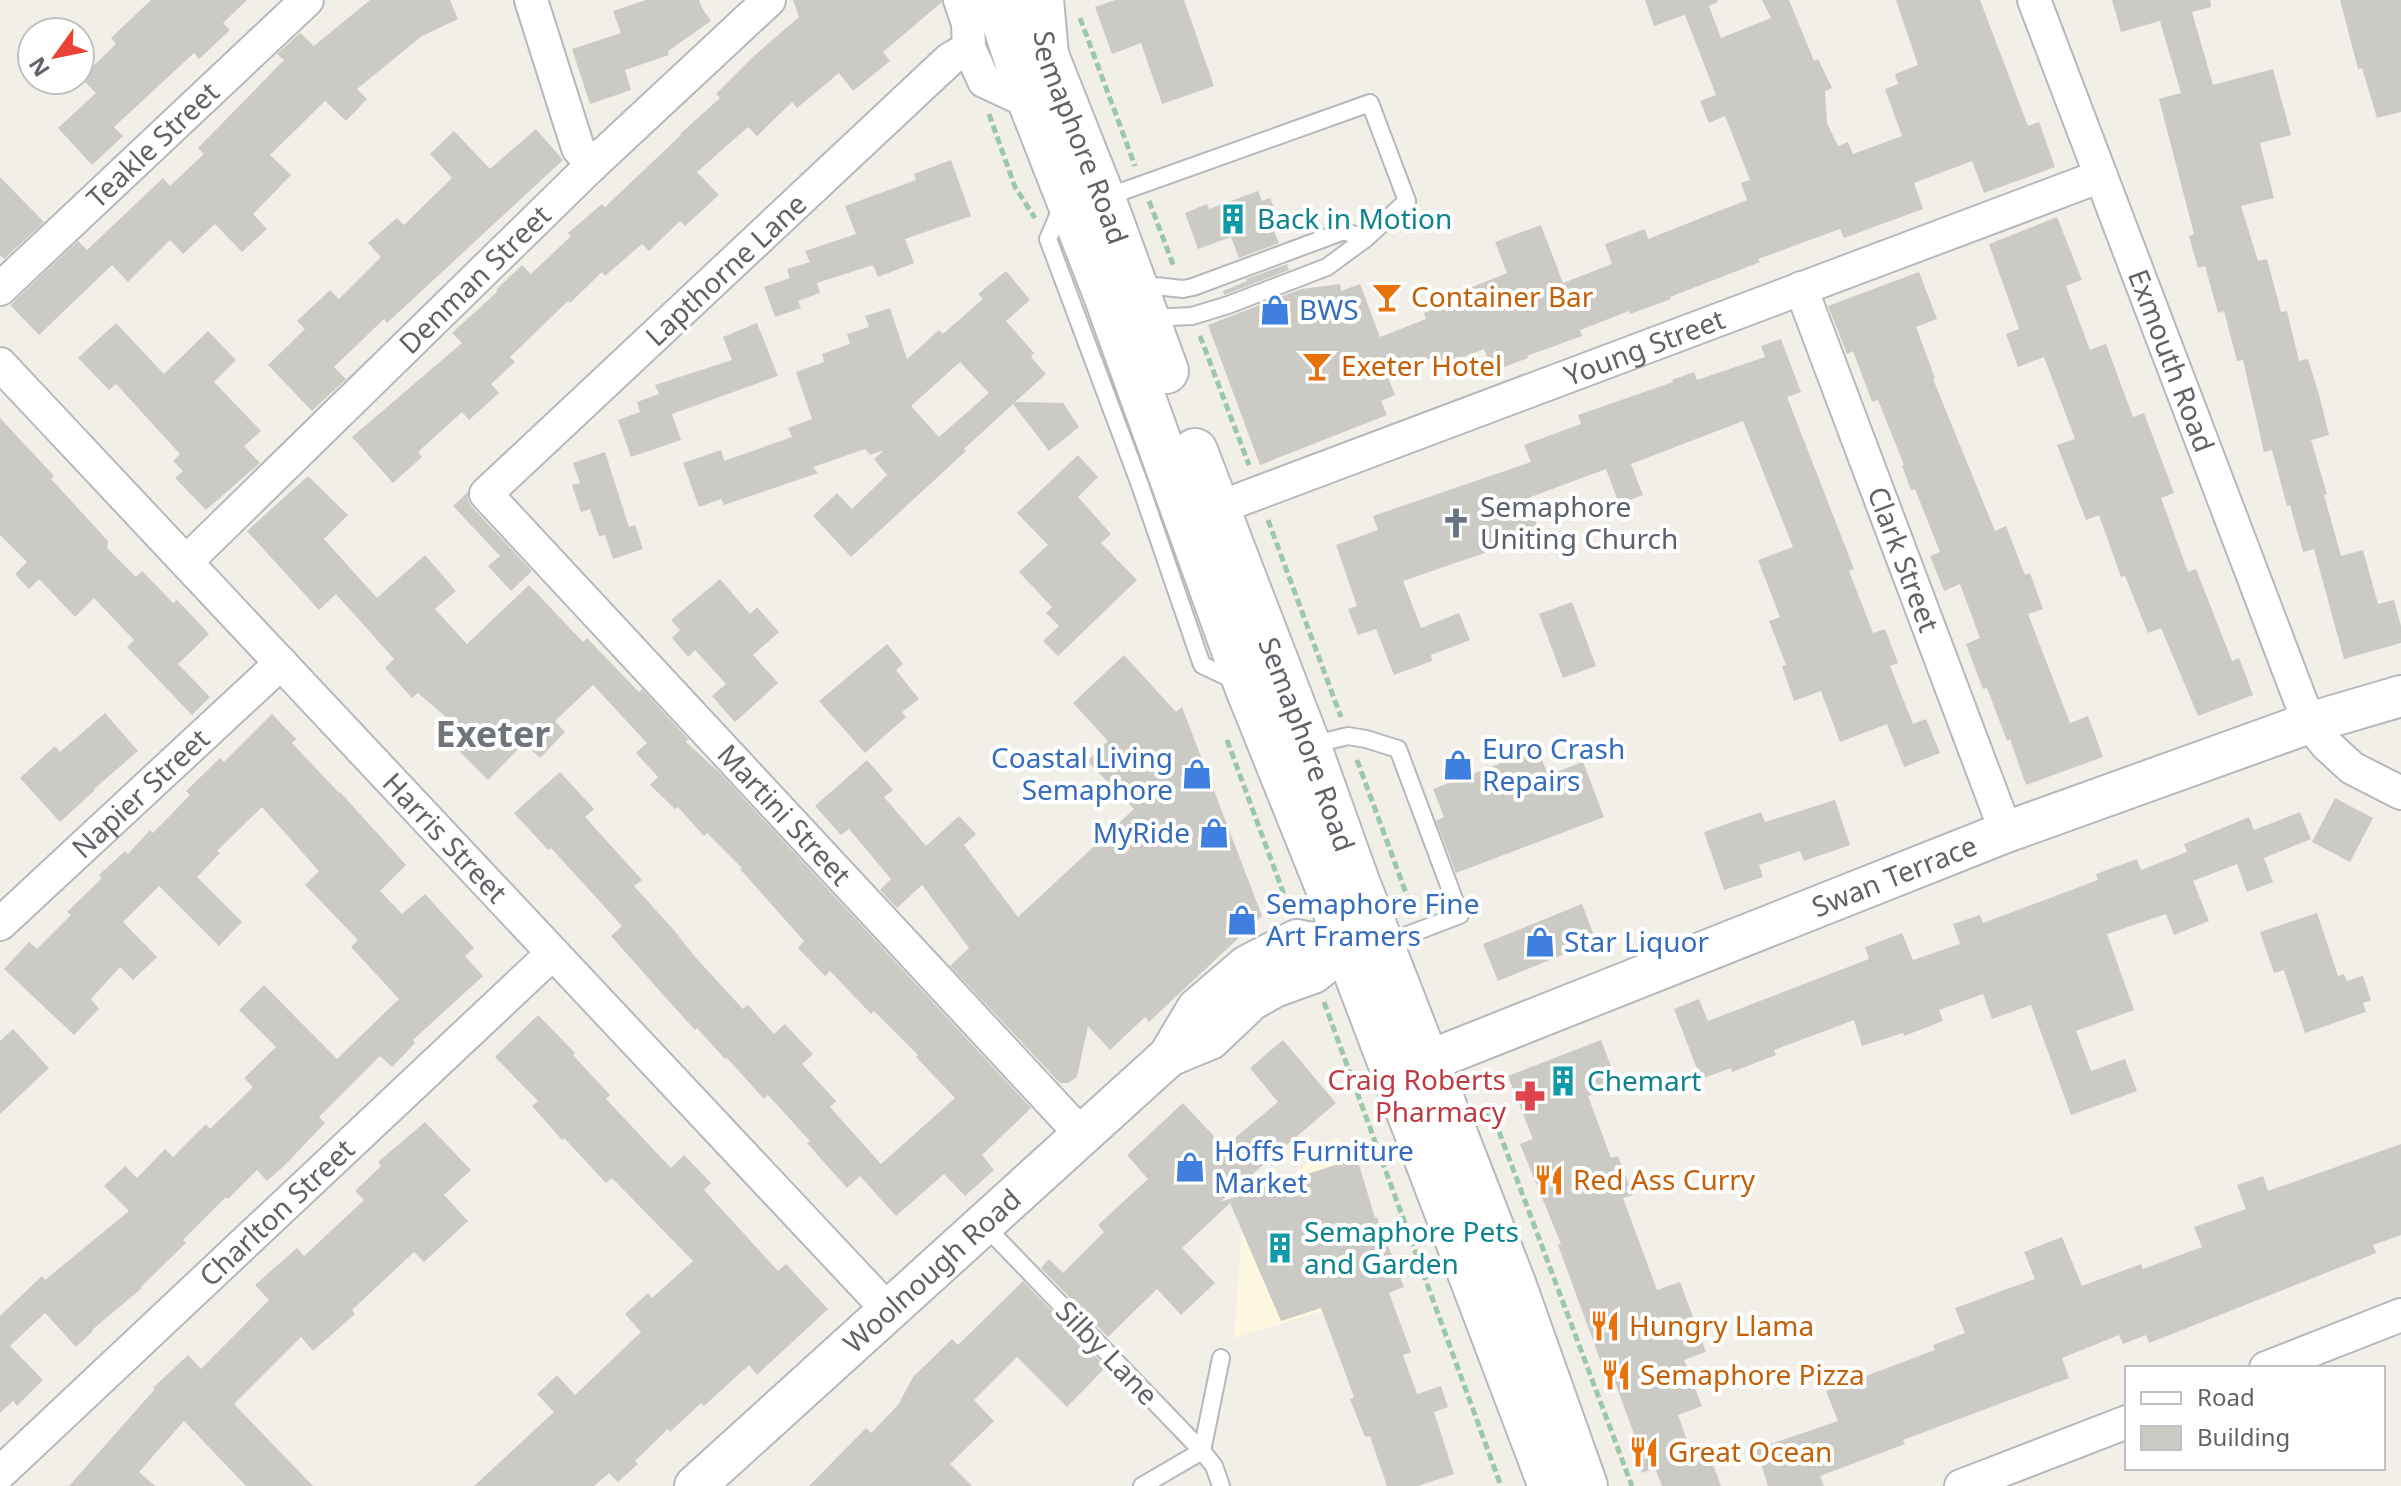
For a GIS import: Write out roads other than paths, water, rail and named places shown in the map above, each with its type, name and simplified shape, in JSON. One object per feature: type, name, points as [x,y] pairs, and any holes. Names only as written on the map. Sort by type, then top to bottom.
[{"type":"main road","name":"Semaphore Road","points":[[997,0],[1031,103],[1075,215],[1129,299],[1203,514],[1343,886],[1338,953]]},
{"type":"main road","name":"Semaphore Road","points":[[1041,0],[1046,55],[1075,215]]},
{"type":"main road","name":"Semaphore Road","points":[[1203,514],[1209,584],[1247,686],[1292,752]]},
{"type":"main road","points":[[1338,953],[1410,1069]]},
{"type":"main road","points":[[1338,953],[1410,1069],[1498,1293],[1585,1486]]},
{"type":"main road","points":[[1498,1293],[1551,1486]]},
{"type":"street","name":"Teakle Street","points":[[0,289],[307,0]]},
{"type":"street","points":[[531,0],[578,148],[592,165]]},
{"type":"street","name":"Denman Street","points":[[186,562],[592,165],[769,0]]},
{"type":"street","points":[[960,0],[968,23],[969,48]]},
{"type":"street","name":"Exmouth Road","points":[[2034,0],[2309,723]]},
{"type":"street","name":"Semaphore Road","points":[[969,48],[984,81],[1031,103]]},
{"type":"street","name":"Lapthorne Lane","points":[[486,494],[950,59],[969,48]]},
{"type":"street","name":"Young Street","points":[[1203,514],[2101,176]]},
{"type":"street","name":"Clark Street","points":[[1801,288],[2006,832]]},
{"type":"street","name":"Harris Street","points":[[0,364],[889,1311]]},
{"type":"street","name":"Martini Street","points":[[486,494],[1081,1134]]},
{"type":"street","name":"Napier Street","points":[[0,924],[281,663]]},
{"type":"street","name":"Swan Terrace","points":[[1410,1069],[2006,832],[2309,723],[2401,696]]},
{"type":"street","points":[[2309,723],[2352,768],[2401,793]]},
{"type":"street","name":"Charlton Street","points":[[0,1473],[553,953]]},
{"type":"street","name":"Woolnough Road","points":[[695,1486],[1169,1056],[1197,1009],[1247,966],[1338,953]]},
{"type":"street","points":[[2271,1366],[2401,1315]]},
{"type":"street","points":[[1961,1486],[2125,1423]]},
{"type":"lane","points":[[1129,299],[1192,316],[1327,267],[1365,239],[1407,201],[1370,103],[1075,215],[1140,485],[1202,665],[1247,686]]},
{"type":"lane","points":[[1129,299],[1193,287],[1344,231],[1365,239]]},
{"type":"lane","points":[[1292,752],[1348,736],[1398,749],[1460,915],[1338,953]]},
{"type":"lane","name":"Silby Lane","points":[[984,1225],[1202,1451],[1214,1466],[1221,1486]]},
{"type":"lane","points":[[1142,1486],[1202,1451],[1221,1358]]},
{"type":"place","name":"Back in Motion","points":[[1233,219]]},
{"type":"place","name":"Container Bar","points":[[1387,297]]},
{"type":"place","name":"BWS","points":[[1275,310]]},
{"type":"place","name":"Exeter Hotel","points":[[1317,366]]},
{"type":"place","name":"Semaphore Uniting Church","points":[[1456,523]]},
{"type":"place","name":"Euro Crash Repairs","points":[[1458,765]]},
{"type":"place","name":"Coastal Living Semaphore","points":[[1197,774]]},
{"type":"place","name":"MyRide","points":[[1214,833]]},
{"type":"place","name":"Semaphore Fine Art Framers","points":[[1242,920]]},
{"type":"place","name":"Star Liquor","points":[[1540,942]]},
{"type":"place","name":"Chemart","points":[[1563,1081]]},
{"type":"place","name":"Craig Roberts Pharmacy","points":[[1530,1096]]},
{"type":"place","name":"Hoffs Furniture Market","points":[[1190,1167]]},
{"type":"place","name":"Red Ass Curry","points":[[1549,1180]]},
{"type":"place","name":"Semaphore Pets and Garden","points":[[1280,1248]]},
{"type":"place","name":"Hungry Llama","points":[[1605,1326]]},
{"type":"place","name":"Semaphore Pizza","points":[[1616,1375]]},
{"type":"place","name":"Great Ocean","points":[[1644,1452]]},
{"type":"district","name":"Exeter","points":[[493,734]]}]
